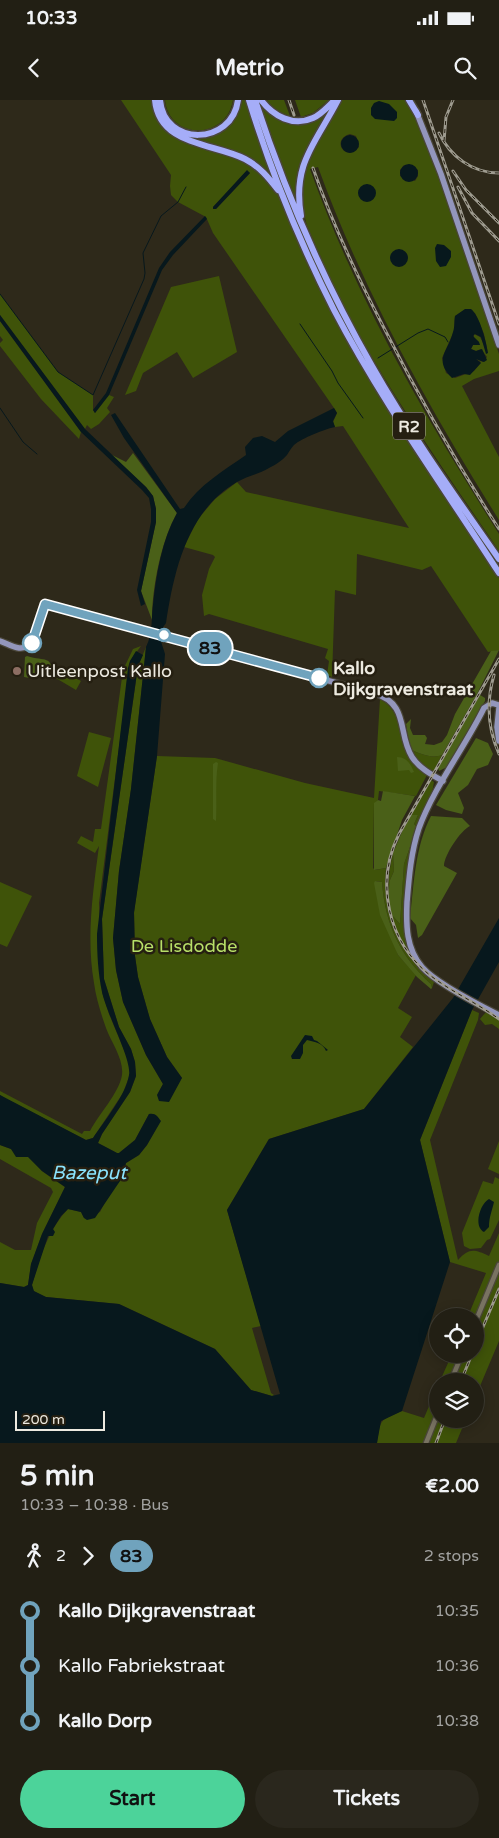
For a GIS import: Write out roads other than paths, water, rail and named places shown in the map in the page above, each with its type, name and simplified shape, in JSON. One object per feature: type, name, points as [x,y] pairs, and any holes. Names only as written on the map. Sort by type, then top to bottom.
[{"type":"highway","points":[[155,100],[158,114],[172,131],[180,137],[234,154],[254,164],[266,175],[279,192],[286,206]]},
{"type":"highway","points":[[160,100],[164,115],[174,127],[190,135],[202,135],[216,131],[228,122],[238,100]]},
{"type":"highway","name":"R2","points":[[249,100],[286,206],[334,310],[385,398],[499,573]]},
{"type":"highway","name":"R2","points":[[255,100],[271,148],[303,229],[350,325],[394,404],[499,559]]},
{"type":"highway","points":[[261,100],[275,114],[292,121],[313,118],[335,100]]},
{"type":"highway","points":[[303,229],[298,202],[299,176],[307,155],[335,100]]},
{"type":"highway","points":[[410,100],[418,115]]},
{"type":"main road","points":[[418,115],[441,174],[499,345]]},
{"type":"main road","points":[[0,641],[23,648],[32,643],[45,604],[382,695],[392,703],[399,714],[412,757],[424,769],[443,781]]},
{"type":"main road","points":[[499,741],[497,727],[499,708],[486,709],[425,814],[414,843],[409,874],[407,929],[412,950],[422,966],[435,979],[499,1015]]},
{"type":"street","points":[[481,1308],[499,1266]]},
{"type":"street","points":[[426,1443],[432,1428]]},
{"type":"water","points":[[379,101],[389,104],[397,112],[397,118],[394,121],[375,119],[371,115],[371,108],[374,103]]},
{"type":"water","points":[[346,135],[354,135],[359,140],[357,151],[346,153],[341,148],[341,140]]},
{"type":"water","points":[[405,164],[413,164],[418,169],[416,180],[405,182],[400,177],[400,169]]},
{"type":"water","points":[[247,170],[250,173],[216,209],[213,209],[213,207]]},
{"type":"water","points":[[363,184],[371,184],[376,189],[374,200],[363,202],[358,197],[358,189]]},
{"type":"water","points":[[205,216],[207,219],[173,255],[162,270],[109,395],[95,413],[93,410],[106,393],[159,268],[170,252]]},
{"type":"water","points":[[437,244],[444,245],[451,251],[451,257],[446,266],[440,267],[436,261],[435,248]]},
{"type":"water","points":[[395,249],[403,249],[408,254],[406,265],[395,267],[390,262],[390,254]]},
{"type":"water","points":[[465,309],[471,309],[477,317],[488,353],[486,354],[481,337],[475,334],[473,336],[480,345],[473,345],[471,349],[476,351],[482,349],[487,360],[484,362],[476,359],[481,363],[470,375],[464,374],[452,378],[443,366],[443,355],[454,330],[455,316]]},
{"type":"water","points":[[0,315],[85,429],[153,496],[156,522],[141,591],[145,604],[141,606],[137,590],[151,522],[149,498],[81,432],[0,321]]},
{"type":"water","points":[[334,408],[337,413],[333,421],[335,427],[298,442],[279,462],[237,482],[220,494],[206,509],[186,544],[173,583],[166,623],[161,631],[161,642],[165,654],[157,756],[134,913],[135,956],[138,977],[150,1019],[167,1057],[182,1078],[169,1102],[159,1101],[157,1095],[163,1084],[146,1055],[123,1002],[116,970],[113,938],[119,871],[131,789],[146,647],[151,632],[154,594],[160,558],[167,535],[177,513],[124,438],[111,415],[115,413],[180,509],[184,508],[197,492],[212,479],[246,455],[245,447],[253,438],[262,436],[275,442],[288,431]]},
{"type":"water","name":"Bazeput","points":[[136,651],[143,655],[138,666],[102,919],[104,979],[119,1027],[131,1049],[135,1062],[136,1076],[130,1092],[98,1143],[119,1153],[135,1140],[149,1114],[155,1114],[161,1121],[139,1155],[126,1163],[122,1178],[95,1218],[87,1220],[81,1212],[68,1209],[61,1216],[53,1229],[55,1232],[53,1236],[48,1236],[32,1285],[34,1291],[46,1297],[119,1304],[215,1349],[251,1390],[272,1396],[280,1394],[227,1210],[269,1139],[364,1109],[453,998],[499,918],[499,962],[472,1010],[420,1140],[450,1262],[435,1308],[429,1308],[429,1327],[402,1411],[381,1421],[377,1443],[0,1443],[0,1283],[24,1287],[28,1285],[31,1264],[42,1234],[65,1187],[42,1171],[28,1157],[16,1157],[11,1149],[0,1145],[0,1095],[86,1140],[93,1138],[114,1107],[124,1091],[129,1075],[123,1047],[104,1001],[98,963],[97,934],[130,661]]},
{"type":"water","points":[[305,1035],[312,1036],[314,1040],[328,1050],[326,1051],[318,1043],[307,1040],[303,1045],[303,1053],[300,1059],[292,1059],[291,1056]]},
{"type":"water","points":[[489,1199],[494,1202],[489,1227],[484,1232],[478,1220],[483,1205]]},
{"type":"waterway","points":[[0,294],[58,372],[93,395],[144,279],[143,253],[161,216],[178,202],[186,187]]},
{"type":"waterway","points":[[300,324],[363,418]]},
{"type":"waterway","points":[[378,358],[418,333],[428,329],[445,337],[448,342]]},
{"type":"waterway","points":[[0,408],[23,442],[37,454]]},
{"type":"railway","points":[[289,100],[294,115]]},
{"type":"railway","points":[[423,100],[499,324]]},
{"type":"railway","points":[[444,141],[446,117],[453,100]]},
{"type":"railway","points":[[439,133],[449,149],[463,162],[480,170],[499,173]]},
{"type":"railway","points":[[313,168],[328,209],[364,289],[397,354],[453,455],[499,529]]},
{"type":"railway","points":[[453,171],[466,190],[499,223]]},
{"type":"railway","points":[[458,187],[472,213],[499,241]]},
{"type":"railway","points":[[499,659],[399,834],[392,852],[387,891],[395,929],[404,946],[416,962],[439,982],[499,1019]]},
{"type":"railway","points":[[494,675],[491,685],[489,715],[492,735],[499,754]]},
{"type":"railway","points":[[484,1325],[499,1289]]},
{"type":"railway","points":[[464,1373],[468,1363]]},
{"type":"railway","points":[[436,1443],[442,1428]]},
{"type":"place","name":"Uitleenpost Kallo","points":[[17,671]]},
{"type":"place","name":"Kallo Dijkgravenstraat","points":[[319,678]]},
{"type":"park label","name":"De Lisdodde","points":[[184,946]]}]
